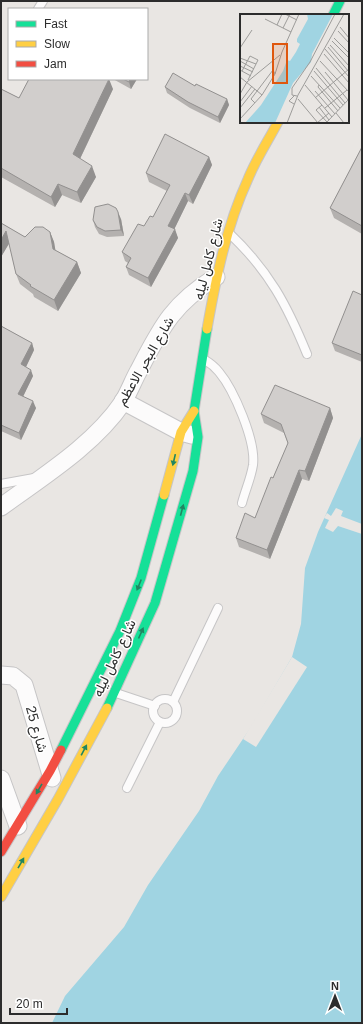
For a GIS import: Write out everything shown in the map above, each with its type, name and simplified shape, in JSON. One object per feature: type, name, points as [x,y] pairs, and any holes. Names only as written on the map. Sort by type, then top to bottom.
[{"type":"street","points":[[334,14],[340,1]]},
{"type":"street","name":"شارع كامل ليله","points":[[1,852],[50,771],[105,688],[154,603],[167,566],[193,471],[198,437],[194,411],[216,277],[232,219],[248,178],[277,123]]},
{"type":"street","name":"شارع البحر الاعظم","points":[[1,507],[46,475],[96,432],[123,401],[163,324],[178,306],[195,290],[216,277]]},
{"type":"street","points":[[123,401],[181,432],[198,437]]},
{"type":"street","name":"شارع كامل ليله","points":[[1,897],[58,799],[105,688],[120,632],[141,578],[181,432],[194,411]]},
{"type":"street","name":"شارع 25","points":[[1,675],[13,676],[24,685],[58,799]]},
{"type":"street","points":[[1,779],[18,826]]},
{"type":"lane","points":[[228,232],[251,253],[283,299],[307,354]]},
{"type":"lane","points":[[202,357],[218,371],[230,388],[241,410],[252,448],[253,465],[242,504]]},
{"type":"lane","points":[[1,484],[46,475]]},
{"type":"lane","points":[[173,702],[218,608]]},
{"type":"lane","points":[[105,688],[155,706]]},
{"type":"lane","points":[[162,700],[173,702],[177,708],[176,717],[169,722],[160,722],[154,715],[155,706],[162,700]]},
{"type":"lane","points":[[127,788],[160,722]]},
{"type":"water","points":[[362,434],[362,1023],[52,1023],[65,996],[124,927],[148,885],[199,811],[218,776],[251,727],[292,657],[301,624],[305,568],[318,532]]},
{"type":"pier","points":[[336,508],[343,511],[341,516],[362,524],[362,534],[338,526],[333,532],[325,528],[329,520],[324,518],[327,513],[331,516]]},
{"type":"pier","points":[[292,657],[307,667],[256,747],[243,739]]},
{"type":"building","points":[[173,73],[195,86],[196,84],[227,99],[218,117],[188,102],[165,87]]},
{"type":"building","points":[[28,80],[109,80],[73,154],[92,166],[77,192],[58,184],[51,197],[1,168],[1,89],[19,98]]},
{"type":"building","points":[[165,134],[209,157],[189,195],[185,193],[168,226],[175,229],[148,278],[126,267],[131,258],[122,252],[138,224],[144,226],[150,216],[153,217],[170,185],[146,173]]},
{"type":"building","points":[[362,147],[362,226],[330,208]]},
{"type":"building","points":[[108,204],[116,208],[118,212],[121,230],[105,231],[97,227],[93,220],[95,207]]},
{"type":"building","points":[[1,223],[25,237],[35,227],[43,227],[50,232],[53,249],[77,262],[54,300],[30,286],[31,285],[16,274],[6,231],[1,240]]},
{"type":"building","points":[[353,291],[362,295],[362,355],[332,343]]},
{"type":"building","points":[[1,326],[32,343],[21,364],[31,370],[18,394],[33,401],[19,433],[1,425]]},
{"type":"building","points":[[275,385],[330,408],[305,471],[299,470],[267,550],[236,538],[245,513],[255,518],[271,477],[273,478],[288,443],[281,424],[261,414]]},
{"type":"traffic: fast","points":[[334,14],[340,1]]},
{"type":"traffic: fast","points":[[107,708],[155,603],[193,471],[198,437],[194,411],[207,329]]},
{"type":"traffic: fast","points":[[61,750],[120,631],[141,578],[164,495]]},
{"type":"traffic: slow","points":[[207,329],[218,272],[240,197],[258,157],[277,123]]},
{"type":"traffic: slow","points":[[164,495],[181,432],[194,411]]},
{"type":"traffic: slow","points":[[1,897],[58,799],[107,708]]},
{"type":"traffic: jam","points":[[1,852],[61,750]]}]
